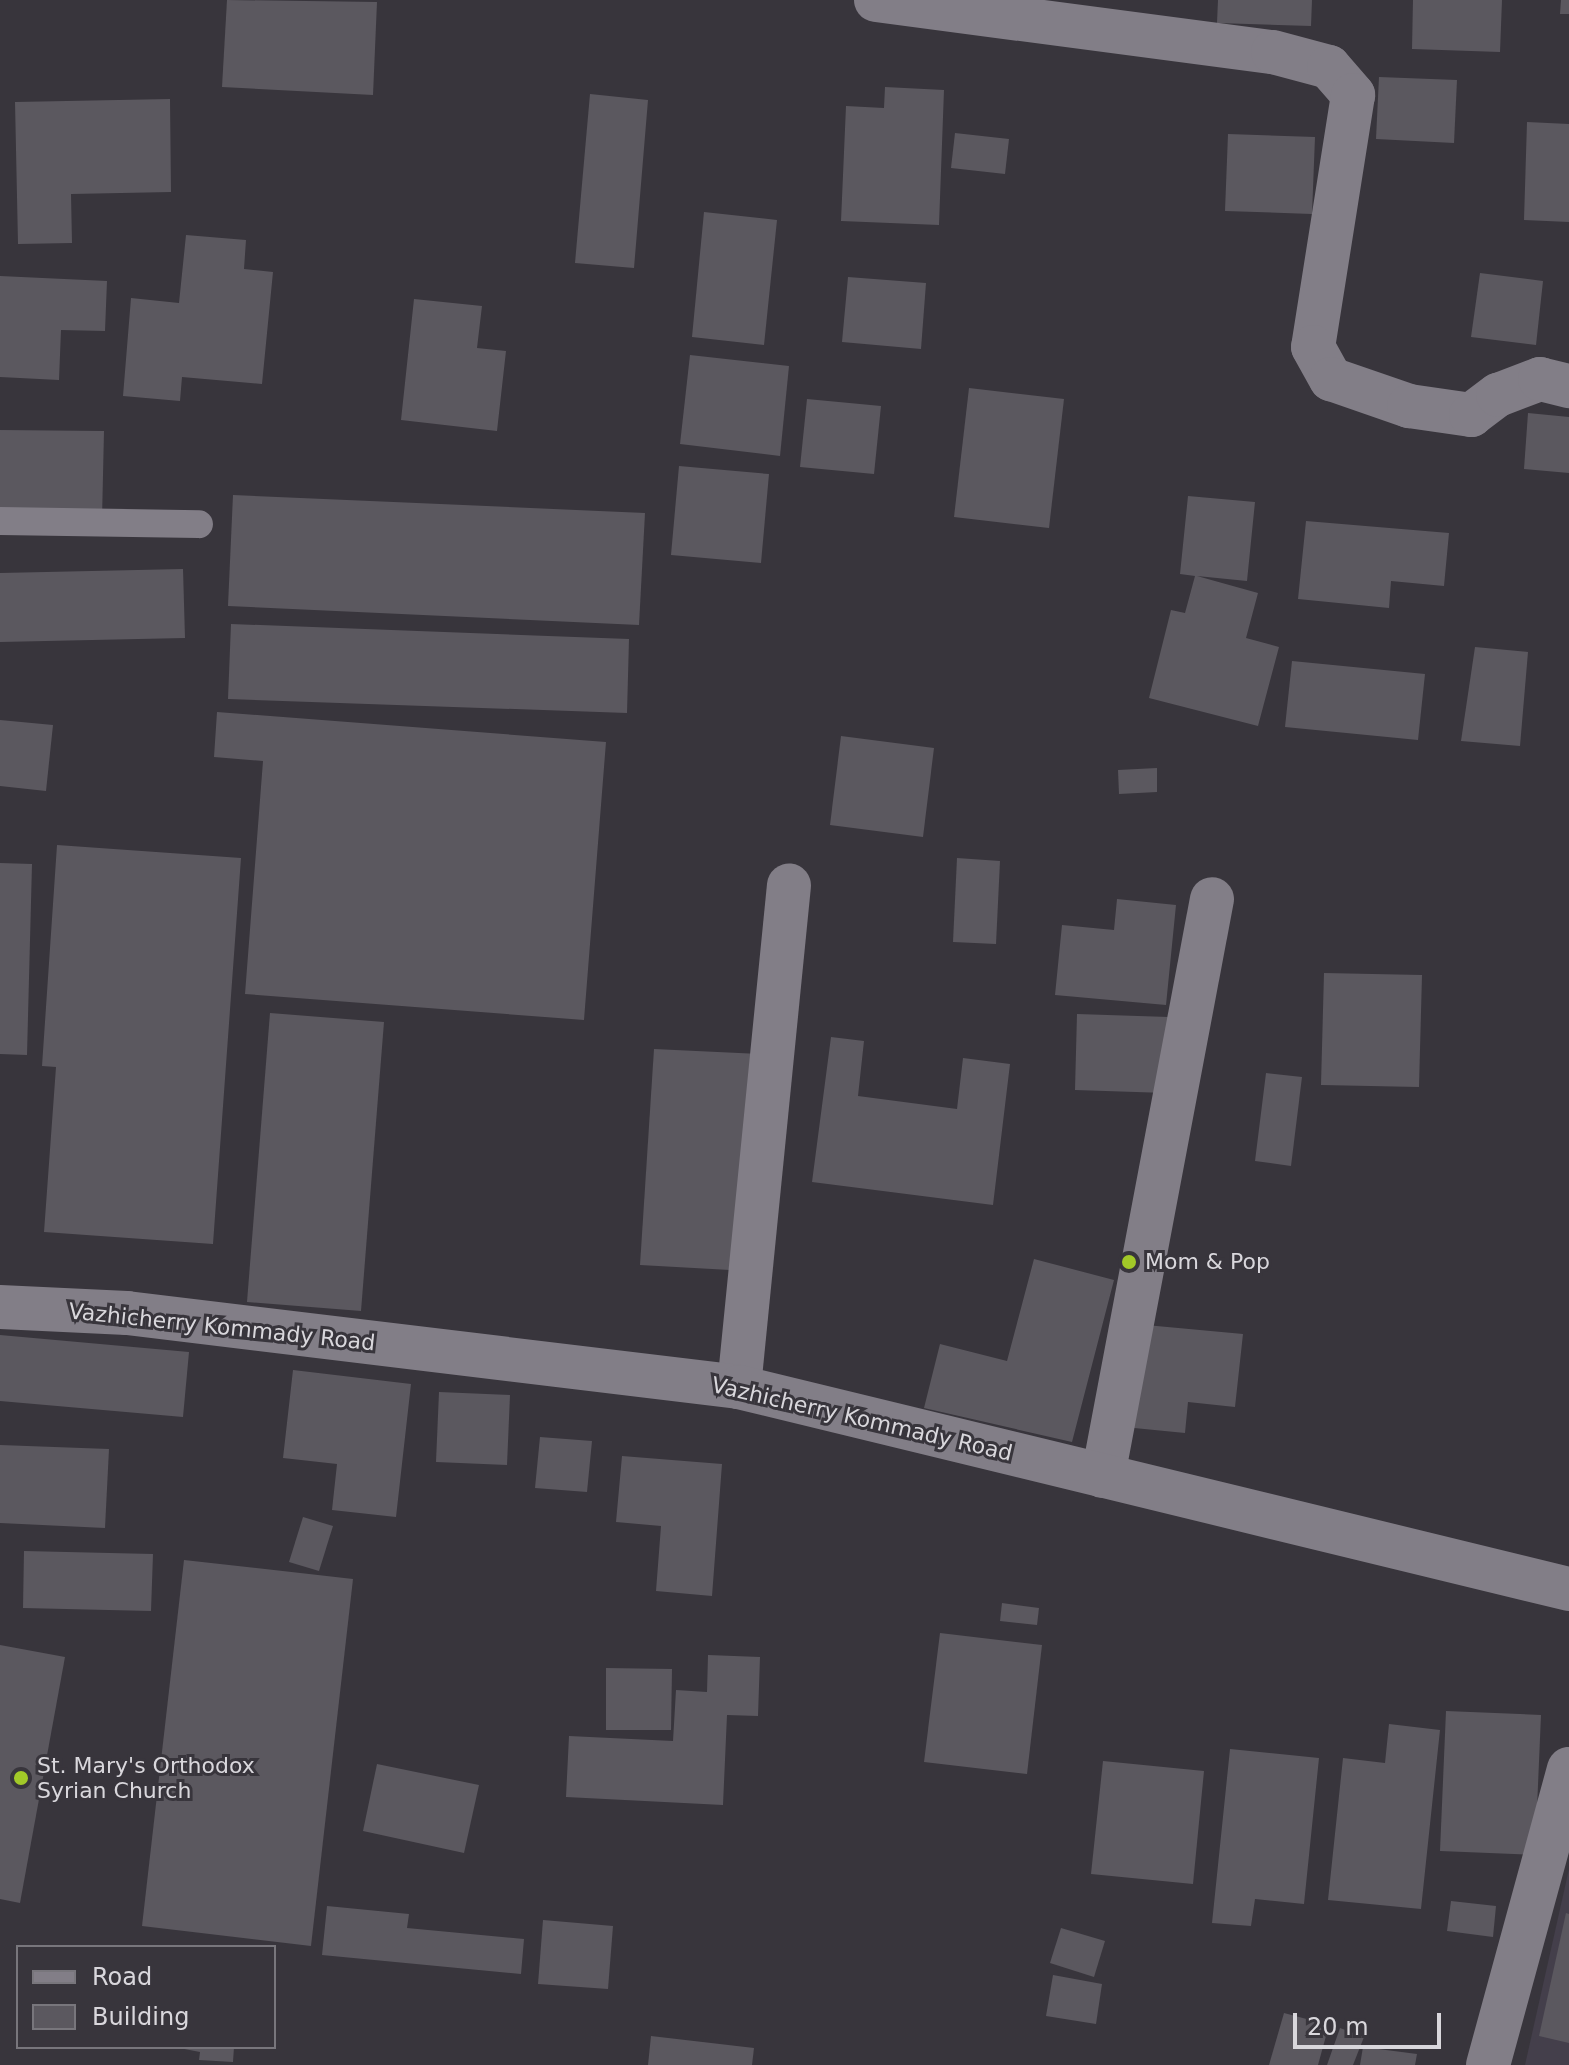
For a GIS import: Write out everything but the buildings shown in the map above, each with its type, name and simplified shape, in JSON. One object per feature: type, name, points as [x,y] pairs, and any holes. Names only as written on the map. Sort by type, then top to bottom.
[{"type":"street","points":[[876,0],[1273,52],[1329,67],[1353,95],[1313,347],[1331,379],[1409,406],[1471,415],[1498,395],[1540,379],[1569,386]]},
{"type":"street","points":[[739,1387],[789,885]]},
{"type":"street","points":[[1103,1476],[1212,899]]},
{"type":"street","name":"Vazhicherry Kommady Road","points":[[0,1307],[127,1313],[739,1387],[1569,1589]]},
{"type":"street","points":[[1488,2065],[1569,1769]]},
{"type":"lane","points":[[0,521],[199,524]]},
{"type":"shaded area","points":[[1569,1869],[1569,2065],[1525,2065]]},
{"type":"place","name":"Mom & Pop","points":[[1129,1262]]},
{"type":"place","name":"St. Mary's Orthodox Syrian Church","points":[[21,1778]]}]
